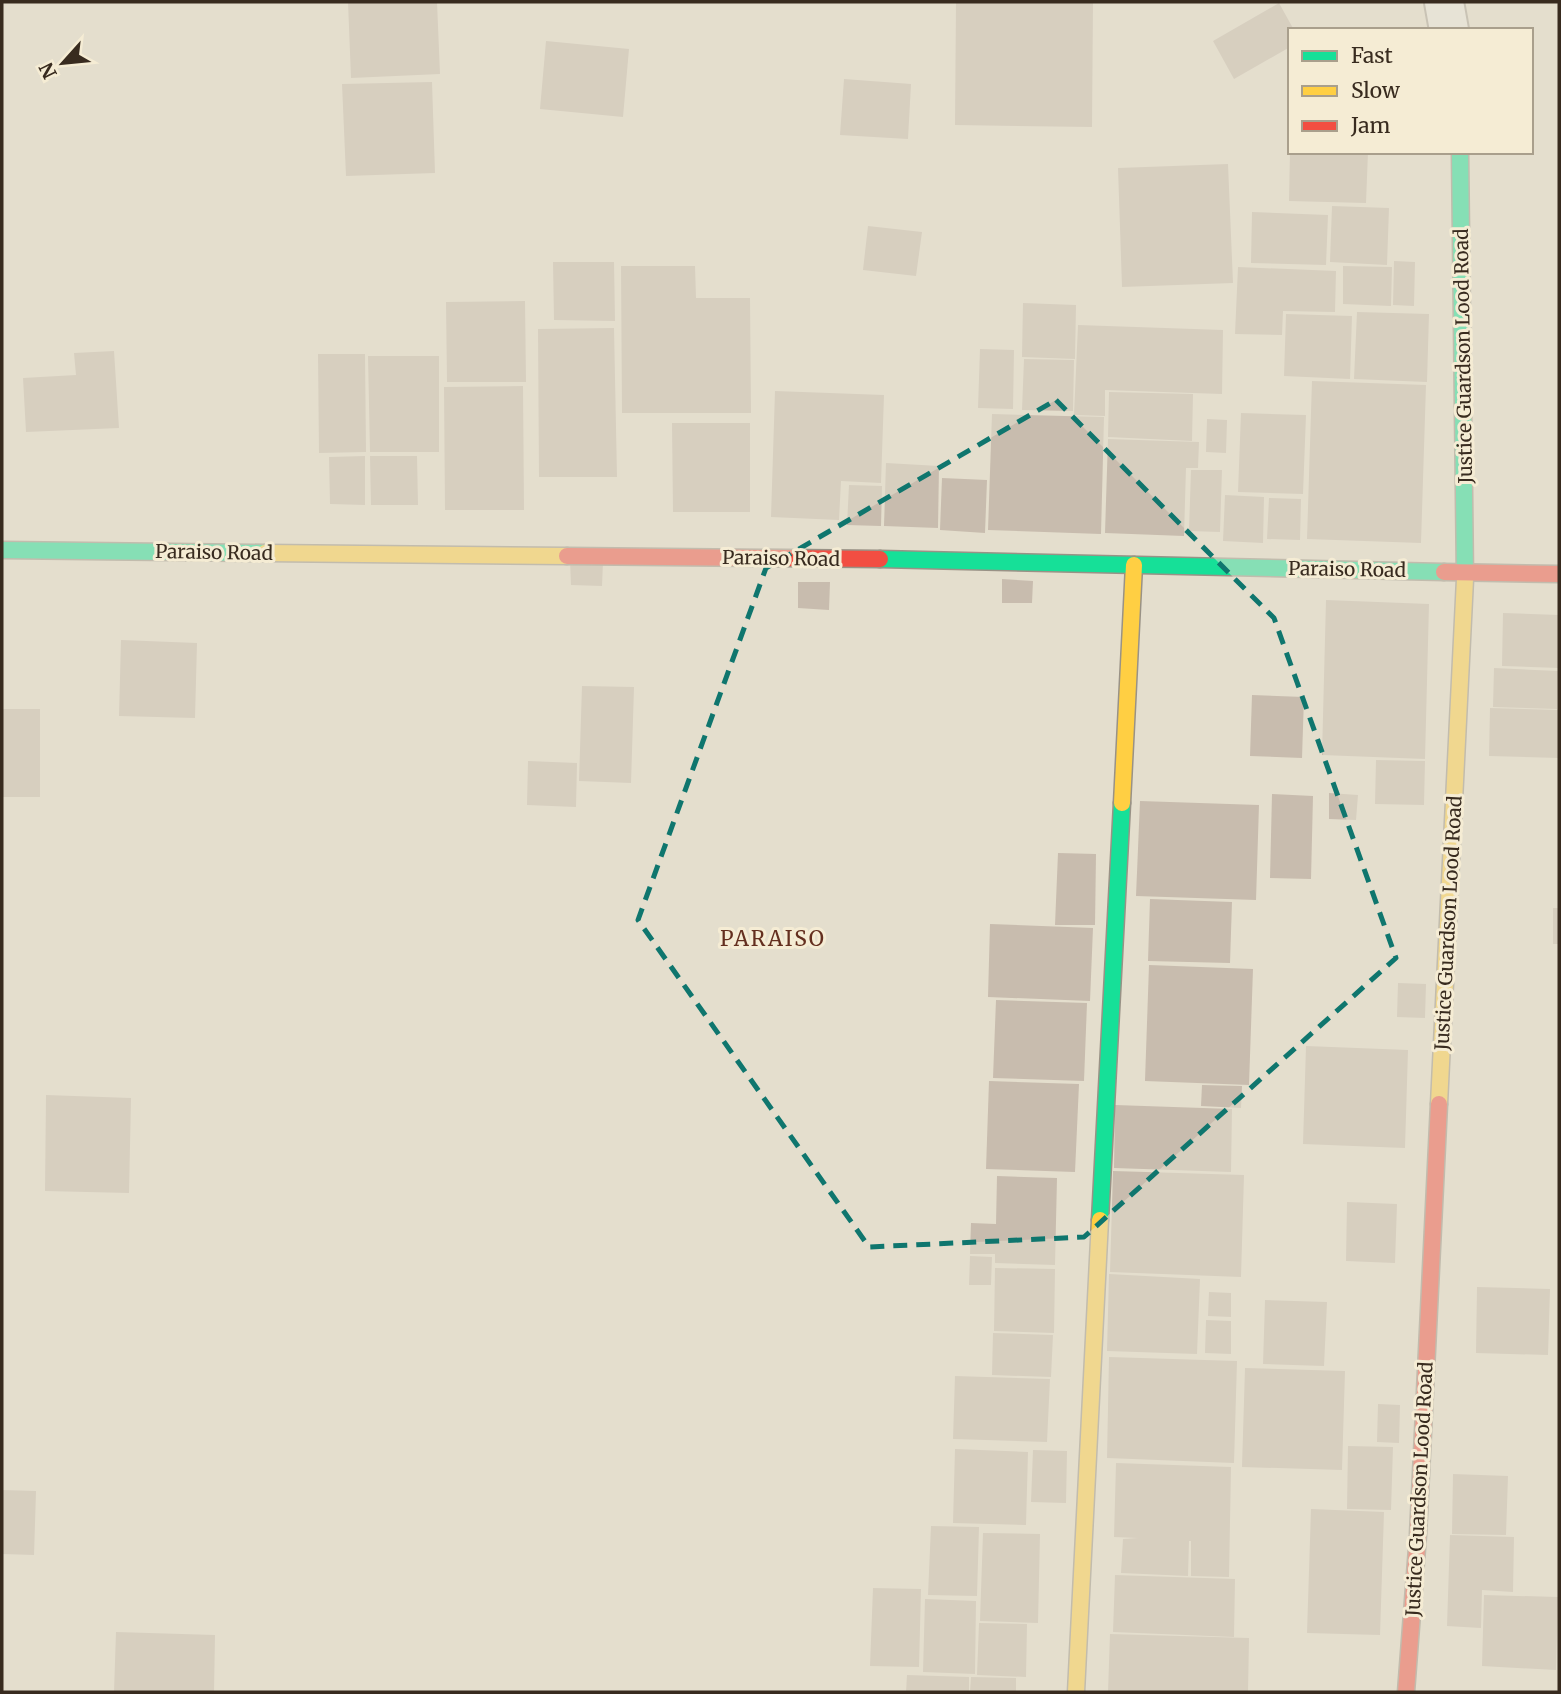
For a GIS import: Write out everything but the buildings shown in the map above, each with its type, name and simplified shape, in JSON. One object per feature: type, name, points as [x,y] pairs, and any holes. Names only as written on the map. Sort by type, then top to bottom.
[{"type":"street","points":[[1444,2],[1449,28]]},
{"type":"street","name":"Justice Guardson Lood Road","points":[[1406,1692],[1418,1535],[1465,572],[1460,154]]},
{"type":"street","name":"Paraiso Road","points":[[2,550],[818,558],[1559,574]]},
{"type":"street","points":[[1076,1692],[1134,565]]},
{"type":"highlighted area","points":[[1056,400],[1274,618],[1396,958],[1084,1237],[869,1247],[638,920],[766,568]]},
{"type":"traffic: fast","points":[[1460,154],[1465,579]]},
{"type":"traffic: fast","points":[[2,550],[265,553]]},
{"type":"traffic: fast","points":[[880,559],[1444,572]]},
{"type":"traffic: fast","points":[[1100,1220],[1122,803]]},
{"type":"traffic: slow","points":[[265,553],[567,556]]},
{"type":"traffic: slow","points":[[1122,803],[1134,565]]},
{"type":"traffic: slow","points":[[1439,1104],[1465,579]]},
{"type":"traffic: slow","points":[[1076,1692],[1100,1220]]},
{"type":"traffic: jam","points":[[567,556],[880,559]]},
{"type":"traffic: jam","points":[[1444,572],[1559,574]]},
{"type":"traffic: jam","points":[[1406,1692],[1418,1535],[1439,1104]]},
{"type":"district","name":"PARAISO","points":[[773,939]]}]
